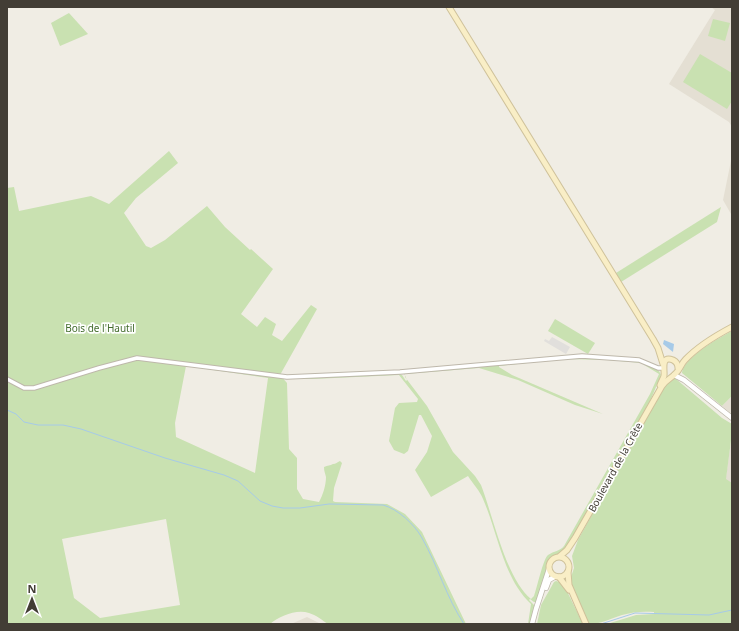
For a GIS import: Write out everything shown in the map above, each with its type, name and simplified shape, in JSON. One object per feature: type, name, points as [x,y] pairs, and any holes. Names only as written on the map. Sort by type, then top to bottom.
[{"type":"main road","points":[[449,7],[658,348],[663,368],[668,375],[676,372],[677,364],[658,348]]},
{"type":"main road","name":"Boulevard de la Crête","points":[[654,397],[663,384],[676,372],[691,354],[732,327]]},
{"type":"main road","name":"Boulevard de la Crête","points":[[560,556],[567,550],[575,538],[654,397],[663,378],[663,368],[666,362],[691,354]]},
{"type":"main road","name":"Boulevard de la Crête","points":[[568,561],[569,553],[575,538]]},
{"type":"main road","points":[[574,598],[563,582],[552,574],[549,569],[549,564],[552,559],[560,556],[564,557],[568,561],[570,568],[568,572],[568,580],[574,598],[586,624]]},
{"type":"main road","points":[[557,577],[563,576],[568,572]]},
{"type":"street","points":[[7,379],[24,388],[34,388],[138,358],[287,377],[400,372],[582,356],[638,360],[658,368],[663,368]]},
{"type":"street","points":[[676,372],[732,419]]},
{"type":"street","points":[[533,624],[549,569]]},
{"type":"street","points":[[533,624],[548,582],[551,578],[557,577]]},
{"type":"shaded area","points":[[711,7],[732,7],[732,127],[729,122],[669,84],[715,10]]},
{"type":"shaded area","points":[[732,156],[732,213],[731,214],[723,200]]},
{"type":"shaded area","points":[[552,337],[570,347],[566,354],[544,341],[545,339],[549,341]]},
{"type":"shaded area","points":[[732,396],[732,414],[722,406]]},
{"type":"shaded area","points":[[732,433],[732,483],[726,481],[726,477]]},
{"type":"shaded area","points":[[307,617],[321,624],[291,624]]},
{"type":"green space","points":[[69,13],[88,34],[60,46],[51,23]]},
{"type":"green space","points":[[713,19],[730,23],[725,41],[708,36]]},
{"type":"green space","points":[[700,54],[732,73],[732,101],[727,109],[683,82]]},
{"type":"green space","name":"Bois de l'Hautil","points":[[169,151],[178,163],[136,198],[124,213],[146,246],[151,248],[165,240],[207,206],[225,227],[273,269],[241,314],[257,327],[265,317],[276,324],[272,335],[282,341],[311,305],[317,309],[280,375],[287,383],[289,449],[297,458],[297,489],[303,499],[319,502],[323,493],[326,477],[324,467],[340,461],[342,463],[334,488],[333,501],[387,504],[405,514],[422,532],[466,624],[328,624],[312,614],[299,612],[278,618],[270,624],[7,624],[7,188],[14,187],[19,211],[91,196],[109,204]],"holes":[[[186,366],[268,378],[255,473],[176,437],[175,423]],[[166,519],[180,605],[100,618],[74,598],[62,539]]]},
{"type":"green space","points":[[721,207],[717,222],[621,282],[616,273]]},
{"type":"green space","points":[[555,319],[595,343],[588,354],[548,331]]},
{"type":"green space","points":[[732,331],[732,396],[722,406],[682,373],[688,361],[702,349]]},
{"type":"green space","points":[[574,358],[638,361],[659,371],[661,375],[651,399],[577,531],[565,549],[559,554],[553,556],[548,561],[537,602],[530,599],[529,600],[535,606],[531,624],[528,624],[531,604],[514,581],[507,568],[483,499],[468,476],[431,497],[415,470],[427,452],[432,436],[421,415],[419,415],[408,451],[404,454],[394,450],[389,441],[395,408],[399,403],[417,402],[418,399],[399,375],[288,379],[397,373],[402,375],[406,381],[407,379],[427,406],[453,452],[475,476],[481,485],[507,562],[522,590],[531,599],[534,596],[546,558],[548,555],[564,546],[650,394],[659,374],[641,363],[609,360],[565,359],[499,366],[512,375],[603,414],[575,405],[518,380],[479,368],[405,375],[404,373]]},
{"type":"green space","points":[[676,379],[722,418],[732,424],[726,479],[732,483],[732,624],[607,624],[636,615],[654,614],[654,612],[638,612],[588,624],[572,590],[570,580],[574,568],[572,556],[578,540],[662,391],[666,385]]},
{"type":"green space","points":[[556,581],[563,583],[583,624],[537,624],[541,605]]},
{"type":"water","points":[[664,340],[674,344],[673,352],[663,344]]},
{"type":"waterway","points":[[7,410],[16,414],[24,422],[38,425],[63,425],[81,429],[165,458],[224,475],[238,481],[260,501],[272,506],[283,508],[300,508],[329,504],[383,505],[389,507],[406,518],[419,533],[428,549],[452,603],[464,624]]},
{"type":"waterway","points":[[601,624],[635,613],[709,615],[732,610]]}]
